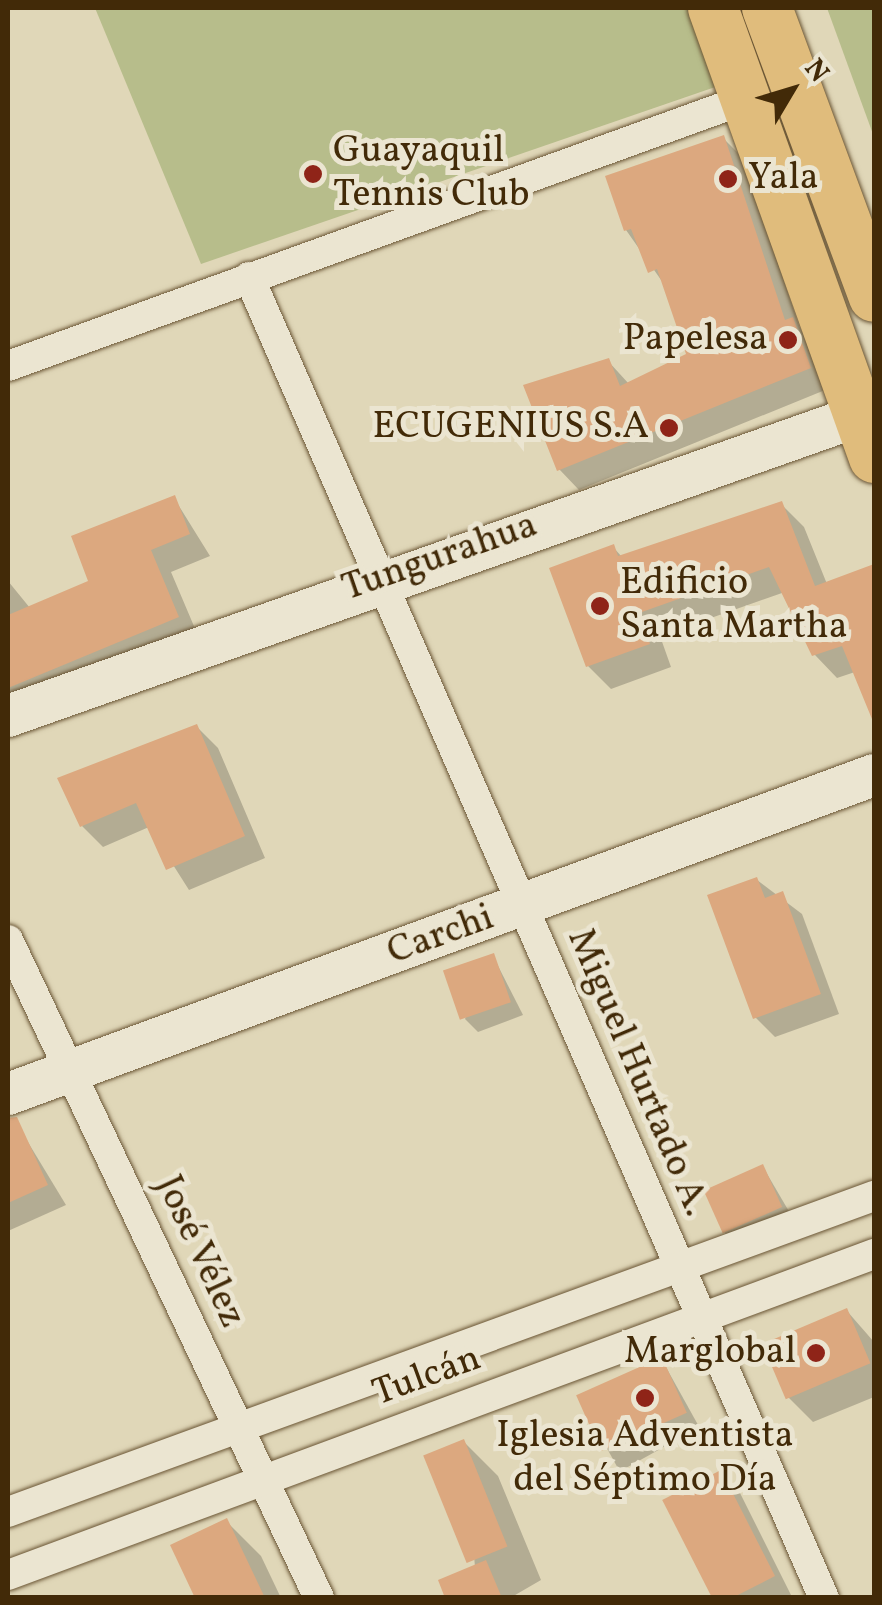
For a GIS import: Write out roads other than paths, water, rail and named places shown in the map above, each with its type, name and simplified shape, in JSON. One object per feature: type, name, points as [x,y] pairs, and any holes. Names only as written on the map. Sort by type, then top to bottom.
[{"type":"main road","points":[[713,8],[869,427]]},
{"type":"main road","points":[[767,8],[874,297]]},
{"type":"main road","name":"Tungurahua","points":[[8,716],[380,578],[869,427]]},
{"type":"main road","name":"Carchi","points":[[8,1094],[874,775]]},
{"type":"street","points":[[8,366],[746,99]]},
{"type":"street","name":"Miguel Hurtado A.","points":[[249,278],[824,1598]]},
{"type":"street","name":"José Vélez","points":[[8,940],[318,1598]]},
{"type":"street","name":"Tulcán","points":[[8,1512],[874,1196]]},
{"type":"street","name":"Tulcán","points":[[8,1574],[874,1254]]},
{"type":"place","name":"Guayaquil Tennis Club","points":[[313,174]]},
{"type":"place","name":"Yala","points":[[728,179]]},
{"type":"place","name":"Papelesa","points":[[788,340]]},
{"type":"place","name":"ECUGENIUS S.A","points":[[669,428]]},
{"type":"place","name":"Edificio Santa Martha","points":[[600,606]]},
{"type":"place","name":"Marglobal","points":[[816,1353]]},
{"type":"place","name":"Iglesia Adventista del Séptimo Día","points":[[645,1398]]}]
